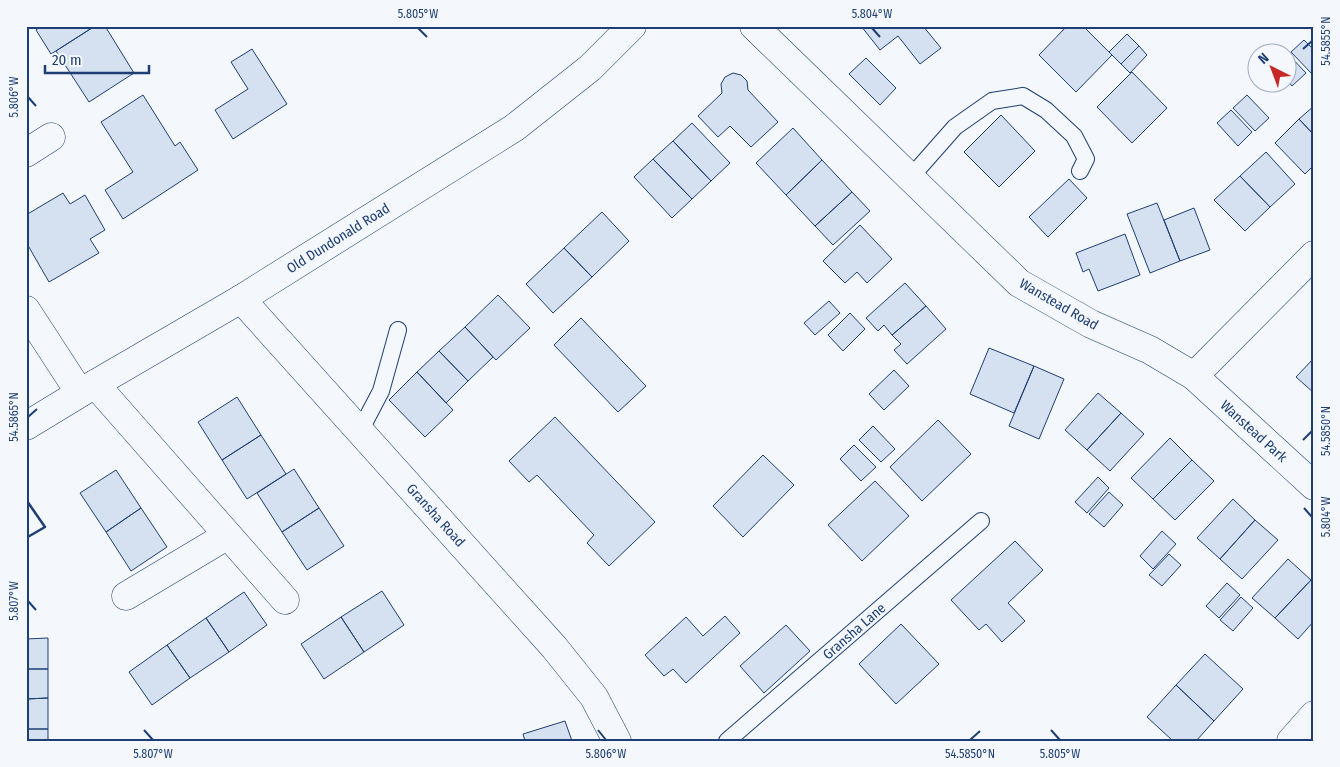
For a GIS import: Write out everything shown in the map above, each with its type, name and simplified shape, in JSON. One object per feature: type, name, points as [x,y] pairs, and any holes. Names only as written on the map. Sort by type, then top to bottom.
[{"type":"street","name":"Old Dundonald Road","points":[[26,426],[87,388],[241,299],[514,128],[590,68],[632,26]]},
{"type":"street","name":"Wanstead Road","points":[[754,26],[1018,283],[1091,324],[1150,350],[1194,376]]},
{"type":"street","points":[[26,153],[51,137]]},
{"type":"street","points":[[1194,376],[1314,255]]},
{"type":"street","name":"Gransha Road","points":[[241,299],[554,647],[594,697],[617,741]]},
{"type":"street","points":[[26,310],[87,388],[228,535],[285,600]]},
{"type":"street","name":"Wanstead Park","points":[[1194,376],[1314,486]]},
{"type":"street","points":[[126,596],[228,535]]},
{"type":"street","points":[[1291,741],[1314,715]]},
{"type":"lane","points":[[910,178],[955,127],[992,101],[1023,96],[1046,110],[1074,136],[1086,159],[1080,172]]},
{"type":"lane","points":[[360,431],[381,391],[398,330]]},
{"type":"lane","name":"Gransha Lane","points":[[727,741],[981,521]]},
{"type":"building","points":[[41,26],[95,26],[51,54],[36,30]]},
{"type":"building","points":[[95,26],[105,26],[134,73],[89,102],[56,51]]},
{"type":"building","points":[[861,26],[923,26],[941,48],[920,64],[898,36],[880,50]]},
{"type":"building","points":[[1067,26],[1083,26],[1112,55],[1076,92],[1039,55]]},
{"type":"building","points":[[1127,34],[1139,46],[1121,64],[1109,52]]},
{"type":"building","points":[[1304,40],[1314,50],[1313,75],[1298,59],[1298,46]]},
{"type":"building","points":[[1139,46],[1147,55],[1130,73],[1121,64]]},
{"type":"building","points":[[252,49],[287,104],[233,139],[215,110],[248,89],[231,62]]},
{"type":"building","points":[[866,58],[896,88],[880,105],[849,74]]},
{"type":"building","points":[[1298,65],[1306,73],[1298,80]]},
{"type":"building","points":[[1132,72],[1167,108],[1132,143],[1097,107]]},
{"type":"building","points":[[733,73],[741,75],[747,81],[748,90],[778,122],[751,147],[730,126],[718,137],[698,116],[722,93],[721,84],[725,77]]},
{"type":"building","points":[[143,95],[175,146],[180,142],[198,170],[123,219],[105,190],[133,172],[101,122]]},
{"type":"building","points":[[1247,95],[1269,118],[1255,131],[1233,108]]},
{"type":"building","points":[[1314,106],[1314,135],[1299,119]]},
{"type":"building","points":[[1231,110],[1252,132],[1238,146],[1217,123]]},
{"type":"building","points":[[1001,115],[1035,151],[999,187],[964,152]]},
{"type":"building","points":[[1299,119],[1314,135],[1314,165],[1305,174],[1275,143]]},
{"type":"building","points":[[692,123],[730,163],[711,181],[673,141]]},
{"type":"building","points":[[793,128],[822,160],[786,195],[756,163]]},
{"type":"building","points":[[673,141],[711,181],[692,199],[653,159]]},
{"type":"building","points":[[1266,152],[1295,184],[1270,207],[1240,176]]},
{"type":"building","points":[[653,159],[692,199],[672,218],[634,177]]},
{"type":"building","points":[[822,160],[852,192],[815,226],[786,195]]},
{"type":"building","points":[[1240,176],[1270,207],[1245,231],[1214,200]]},
{"type":"building","points":[[1069,179],[1087,198],[1048,237],[1029,217]]},
{"type":"building","points":[[852,192],[870,211],[833,245],[815,226]]},
{"type":"building","points":[[63,193],[70,204],[85,195],[105,230],[90,239],[99,253],[49,282],[26,242],[26,215]]},
{"type":"building","points":[[1157,203],[1180,261],[1150,273],[1127,214]]},
{"type":"building","points":[[1194,208],[1210,250],[1180,261],[1164,220]]},
{"type":"building","points":[[602,212],[629,241],[592,277],[564,248]]},
{"type":"building","points":[[860,225],[892,259],[867,283],[857,272],[845,283],[823,261]]},
{"type":"building","points":[[1125,234],[1140,275],[1098,291],[1089,269],[1083,272],[1076,253]]},
{"type":"building","points":[[564,248],[592,277],[553,313],[526,284]]},
{"type":"building","points":[[905,283],[926,306],[892,335],[884,325],[878,331],[866,318]]},
{"type":"building","points":[[498,295],[530,328],[496,360],[465,327]]},
{"type":"building","points":[[829,301],[840,313],[815,335],[804,323]]},
{"type":"building","points":[[926,306],[946,329],[907,364],[894,350],[901,344],[892,335]]},
{"type":"building","points":[[850,313],[865,329],[843,351],[828,335]]},
{"type":"building","points":[[581,318],[646,386],[618,412],[554,345]]},
{"type":"building","points":[[465,327],[493,357],[468,381],[439,351]]},
{"type":"building","points":[[989,348],[1034,366],[1014,413],[970,394]]},
{"type":"building","points":[[439,351],[468,381],[446,403],[417,372]]},
{"type":"building","points":[[1314,358],[1314,393],[1296,377]]},
{"type":"building","points":[[1034,366],[1064,379],[1039,439],[1009,426]]},
{"type":"building","points":[[894,370],[909,386],[884,410],[869,394]]},
{"type":"building","points":[[417,372],[453,410],[425,437],[389,400]]},
{"type":"building","points":[[1098,393],[1121,413],[1087,450],[1065,430]]},
{"type":"building","points":[[237,397],[261,435],[222,460],[198,422]]},
{"type":"building","points":[[1121,413],[1144,434],[1110,471],[1087,450]]},
{"type":"building","points":[[555,417],[655,522],[609,566],[587,543],[594,535],[537,475],[529,482],[509,461]]},
{"type":"building","points":[[938,420],[971,454],[922,501],[890,467]]},
{"type":"building","points":[[873,426],[895,449],[881,462],[859,440]]},
{"type":"building","points":[[261,435],[286,474],[247,499],[222,460]]},
{"type":"building","points":[[1170,438],[1192,460],[1153,499],[1131,478]]},
{"type":"building","points":[[854,445],[876,467],[861,481],[840,459]]},
{"type":"building","points":[[763,455],[794,485],[743,537],[713,506]]},
{"type":"building","points":[[1192,460],[1214,481],[1175,520],[1153,499]]},
{"type":"building","points":[[294,469],[319,508],[282,532],[257,493]]},
{"type":"building","points":[[116,470],[141,508],[106,532],[80,493]]},
{"type":"building","points":[[1098,477],[1109,488],[1087,513],[1075,502]]},
{"type":"building","points":[[875,481],[909,516],[862,561],[828,525]]},
{"type":"building","points":[[1109,492],[1123,505],[1104,527],[1089,514]]},
{"type":"building","points":[[1233,499],[1255,520],[1220,559],[1197,538]]},
{"type":"building","points":[[141,508],[167,547],[131,571],[106,532]]},
{"type":"building","points":[[319,508],[344,546],[307,570],[282,532]]},
{"type":"building","points":[[1255,520],[1278,540],[1242,579],[1220,559]]},
{"type":"building","points":[[1162,531],[1176,544],[1153,569],[1140,556]]},
{"type":"building","points":[[1015,541],[1043,570],[1008,603],[1025,621],[1002,642],[986,624],[979,630],[951,600]]},
{"type":"building","points":[[1169,554],[1181,565],[1162,586],[1149,575]]},
{"type":"building","points":[[1288,559],[1311,580],[1275,618],[1252,598]]},
{"type":"building","points":[[1311,580],[1314,583],[1314,621],[1298,639],[1275,618]]},
{"type":"building","points":[[1227,583],[1240,595],[1219,618],[1206,606]]},
{"type":"building","points":[[382,591],[404,625],[364,652],[341,617]]},
{"type":"building","points":[[244,592],[267,625],[229,652],[206,618]]},
{"type":"building","points":[[1241,597],[1253,608],[1233,631],[1220,620]]},
{"type":"building","points":[[725,616],[740,633],[686,683],[673,669],[664,676],[645,655],[686,617],[703,636]]},
{"type":"building","points":[[341,617],[364,652],[324,679],[301,644]]},
{"type":"building","points":[[206,618],[229,652],[190,678],[167,645]]},
{"type":"building","points":[[901,624],[939,664],[896,704],[859,664]]},
{"type":"building","points":[[786,625],[810,651],[764,693],[740,666]]},
{"type":"building","points":[[48,638],[48,669],[26,669],[26,639]]},
{"type":"building","points":[[167,645],[190,678],[152,705],[129,672]]},
{"type":"building","points":[[1205,654],[1243,689],[1214,721],[1176,685]]},
{"type":"building","points":[[26,669],[48,669],[48,698],[26,699]]},
{"type":"building","points":[[1176,685],[1214,721],[1196,741],[1173,741],[1147,717]]},
{"type":"building","points":[[48,698],[48,729],[26,729],[26,699]]},
{"type":"building","points":[[565,721],[572,741],[525,741],[523,734]]},
{"type":"building","points":[[26,729],[48,729],[48,741],[26,741]]},
{"type":"wall","points":[[26,538],[45,527],[27,501]]}]
